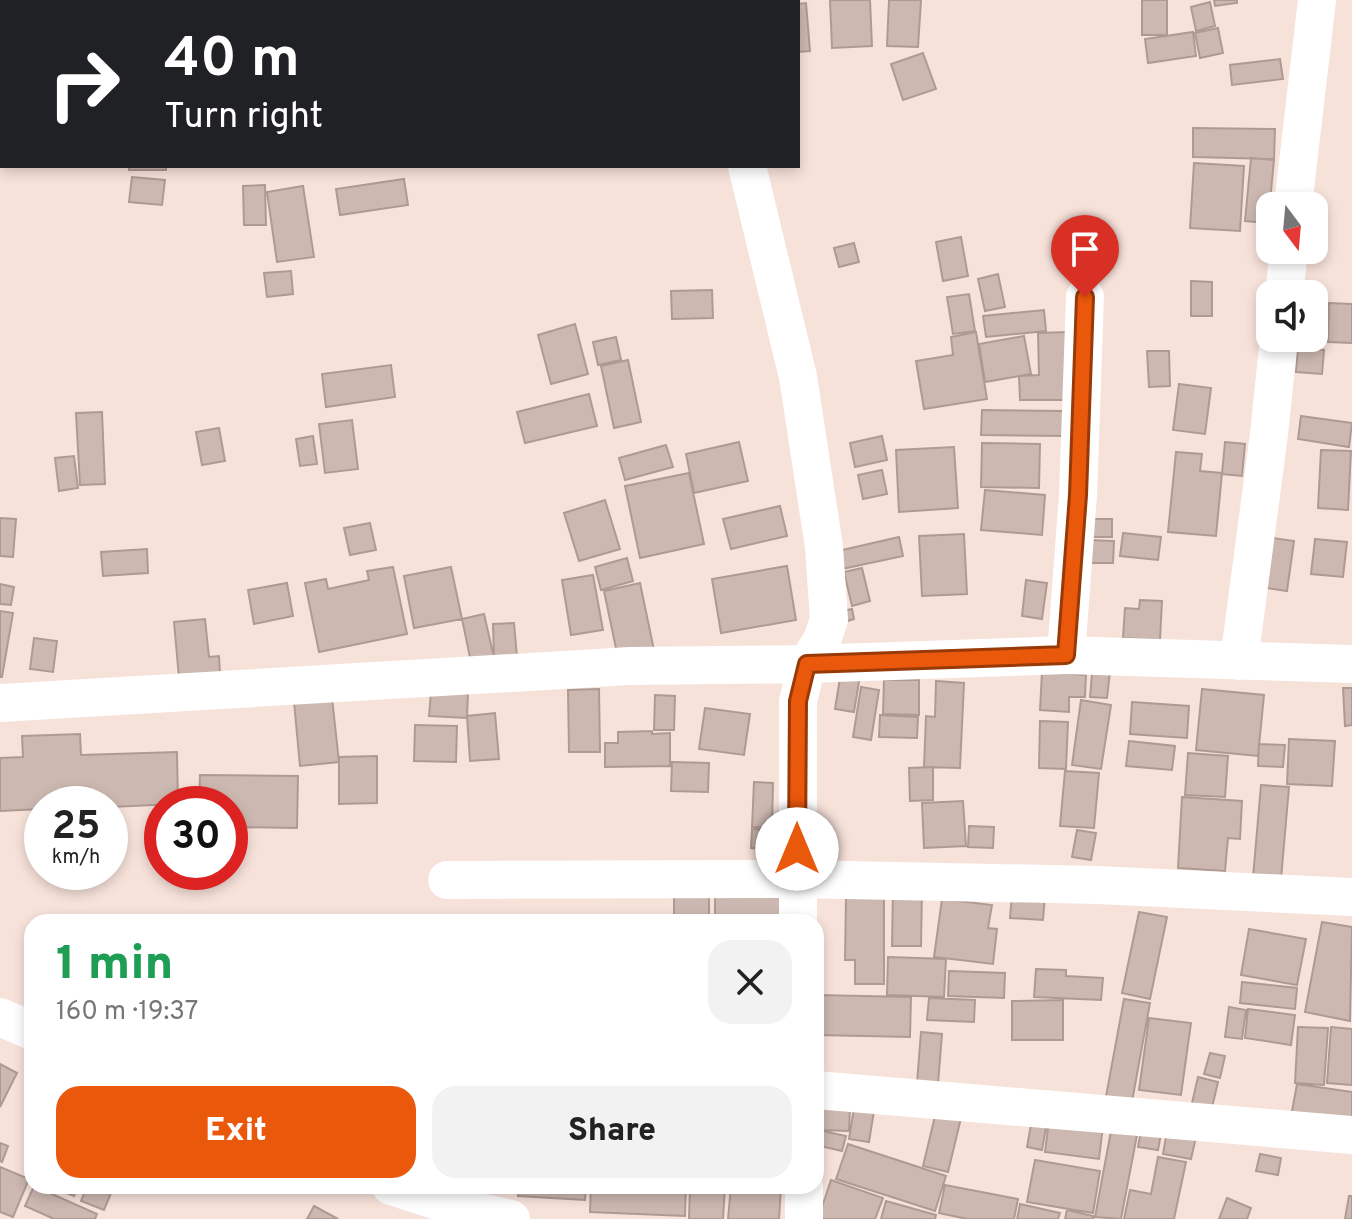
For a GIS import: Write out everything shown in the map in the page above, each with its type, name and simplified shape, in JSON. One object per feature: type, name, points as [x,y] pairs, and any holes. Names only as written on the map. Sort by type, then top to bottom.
[{"type":"street","points":[[1295,192],[1317,0]]},
{"type":"street","points":[[747,168],[798,377],[824,547],[829,620],[822,640],[807,664],[798,701],[798,914]]},
{"type":"street","points":[[1066,655],[1078,495],[1085,297]]},
{"type":"street","points":[[1239,661],[1277,352]]},
{"type":"street","points":[[0,703],[630,666],[807,664],[1066,655],[1352,664]]},
{"type":"street","points":[[447,880],[797,879],[1098,885],[1352,897]]},
{"type":"street","points":[[0,1017],[24,1028]]},
{"type":"street","points":[[824,1091],[1352,1135]]},
{"type":"street","points":[[416,1194],[511,1219]]},
{"type":"street","points":[[804,1194],[804,1219]]},
{"type":"building","points":[[830,0],[870,0],[872,46],[832,48]]},
{"type":"building","points":[[889,0],[921,0],[918,47],[887,46]]},
{"type":"building","points":[[1142,0],[1167,0],[1167,35],[1142,35]]},
{"type":"building","points":[[1214,0],[1237,0],[1237,3],[1215,6]]},
{"type":"building","points":[[1210,2],[1215,26],[1196,31],[1191,7]]},
{"type":"building","points":[[806,3],[810,51],[800,52],[800,4]]},
{"type":"building","points":[[1218,28],[1223,53],[1200,58],[1195,33]]},
{"type":"building","points":[[1193,32],[1196,56],[1148,63],[1145,39]]},
{"type":"building","points":[[923,53],[936,89],[903,100],[891,64]]},
{"type":"building","points":[[1280,59],[1283,79],[1232,85],[1230,65]]},
{"type":"building","points":[[1193,128],[1275,129],[1274,159],[1193,157]]},
{"type":"building","points":[[1251,158],[1274,160],[1271,192],[1256,192],[1256,222],[1245,221]]},
{"type":"building","points":[[1194,163],[1244,166],[1240,231],[1190,228]]},
{"type":"building","points":[[129,168],[166,168],[166,170]]},
{"type":"building","points":[[132,177],[165,180],[162,205],[129,202]]},
{"type":"building","points":[[404,179],[408,205],[340,215],[336,189]]},
{"type":"building","points":[[265,185],[266,225],[244,225],[243,186]]},
{"type":"building","points":[[303,186],[314,257],[277,262],[267,192]]},
{"type":"building","points":[[961,237],[968,276],[943,281],[936,242]]},
{"type":"building","points":[[854,243],[859,262],[839,267],[834,248]]},
{"type":"building","points":[[291,271],[293,294],[267,297],[264,273]]},
{"type":"building","points":[[998,274],[1005,307],[985,311],[978,279]]},
{"type":"building","points":[[1191,281],[1212,282],[1212,316],[1191,316]]},
{"type":"building","points":[[712,290],[713,318],[672,319],[671,291]]},
{"type":"building","points":[[969,294],[975,331],[953,334],[947,297]]},
{"type":"building","points":[[1329,303],[1352,304],[1352,343],[1328,342]]},
{"type":"building","points":[[1044,310],[1046,331],[986,337],[983,316]]},
{"type":"building","points":[[575,324],[588,374],[551,384],[538,335]]},
{"type":"building","points":[[976,332],[987,399],[924,409],[916,361],[953,355],[951,337]]},
{"type":"building","points":[[1067,332],[1068,400],[1020,400],[1019,376],[1039,375],[1038,333]]},
{"type":"building","points":[[1024,336],[1031,374],[985,382],[979,344]]},
{"type":"building","points":[[616,337],[621,360],[598,365],[593,342]]},
{"type":"building","points":[[1147,351],[1169,351],[1170,386],[1149,387]]},
{"type":"building","points":[[1298,352],[1324,352],[1322,374],[1296,372]]},
{"type":"building","points":[[628,360],[641,422],[614,428],[601,366]]},
{"type":"building","points":[[391,365],[395,397],[326,407],[322,374]]},
{"type":"building","points":[[1179,384],[1211,388],[1205,434],[1173,430]]},
{"type":"building","points":[[589,394],[597,426],[525,443],[517,412]]},
{"type":"building","points":[[982,410],[1066,411],[1066,436],[981,435]]},
{"type":"building","points":[[102,412],[105,484],[80,485],[76,413]]},
{"type":"building","points":[[1301,416],[1352,423],[1349,447],[1298,439]]},
{"type":"building","points":[[352,420],[358,469],[325,473],[319,424]]},
{"type":"building","points":[[219,428],[225,461],[202,465],[196,432]]},
{"type":"building","points":[[313,436],[317,464],[300,466],[296,439]]},
{"type":"building","points":[[882,436],[887,460],[855,467],[850,443]]},
{"type":"building","points":[[739,442],[748,481],[694,493],[686,454]]},
{"type":"building","points":[[1225,442],[1245,444],[1242,476],[1222,474]]},
{"type":"building","points":[[982,443],[1040,444],[1039,488],[981,487]]},
{"type":"building","points":[[666,445],[673,467],[625,480],[619,458]]},
{"type":"building","points":[[954,447],[958,508],[899,512],[896,450]]},
{"type":"building","points":[[1321,450],[1351,451],[1348,510],[1318,508]]},
{"type":"building","points":[[1176,452],[1202,454],[1200,471],[1222,473],[1216,536],[1168,532]]},
{"type":"building","points":[[74,456],[78,488],[59,491],[55,458]]},
{"type":"building","points":[[882,470],[887,494],[863,499],[858,475]]},
{"type":"building","points":[[689,473],[704,544],[640,558],[625,486]]},
{"type":"building","points":[[985,490],[1045,495],[1042,535],[981,530]]},
{"type":"building","points":[[605,500],[620,549],[579,561],[564,513]]},
{"type":"building","points":[[780,506],[787,536],[731,549],[723,519]]},
{"type":"building","points":[[0,518],[16,519],[13,557],[0,556]]},
{"type":"building","points":[[1080,519],[1112,519],[1112,537],[1080,537]]},
{"type":"building","points":[[370,523],[376,550],[350,555],[344,528]]},
{"type":"building","points":[[1123,533],[1161,537],[1158,560],[1120,556]]},
{"type":"building","points":[[964,534],[967,594],[922,596],[919,536]]},
{"type":"building","points":[[899,537],[903,556],[842,569],[838,551]]},
{"type":"building","points":[[1273,538],[1294,541],[1287,591],[1266,588]]},
{"type":"building","points":[[1315,539],[1347,542],[1343,577],[1311,574]]},
{"type":"building","points":[[1089,540],[1114,541],[1113,563],[1088,563]]},
{"type":"building","points":[[147,549],[148,573],[103,576],[101,552]]},
{"type":"building","points":[[627,558],[633,581],[601,590],[595,567]]},
{"type":"building","points":[[787,566],[796,620],[721,633],[712,579]]},
{"type":"building","points":[[393,567],[407,634],[319,652],[305,583],[326,579],[328,589],[369,580],[367,571]]},
{"type":"building","points":[[451,567],[462,619],[414,628],[404,576]]},
{"type":"building","points":[[862,568],[870,601],[852,606],[844,572]]},
{"type":"building","points":[[593,575],[603,630],[571,635],[562,580]]},
{"type":"building","points":[[1026,580],[1047,583],[1042,619],[1022,616]]},
{"type":"building","points":[[287,583],[293,616],[254,624],[248,590]]},
{"type":"building","points":[[640,583],[654,650],[618,658],[604,591]]},
{"type":"building","points":[[0,584],[14,587],[11,605],[0,604]]},
{"type":"building","points":[[1140,600],[1162,601],[1160,640],[1123,638],[1125,608],[1139,609]]},
{"type":"building","points":[[852,609],[854,619],[841,623],[838,612]]},
{"type":"building","points":[[0,611],[13,613],[2,677],[0,677]]},
{"type":"building","points":[[484,614],[495,662],[472,667],[462,619]]},
{"type":"building","points":[[205,619],[209,657],[219,656],[220,674],[179,678],[174,622]]},
{"type":"building","points":[[514,623],[517,657],[494,659],[493,624]]},
{"type":"building","points":[[34,638],[57,641],[53,672],[30,669]]},
{"type":"building","points":[[1093,662],[1111,663],[1107,698],[1090,697]]},
{"type":"building","points":[[841,672],[860,675],[854,712],[835,709]]},
{"type":"building","points":[[1042,672],[1086,675],[1085,697],[1069,697],[1069,712],[1040,710]]},
{"type":"building","points":[[884,680],[919,680],[919,715],[883,714]]},
{"type":"building","points":[[936,681],[964,683],[960,768],[924,767],[926,716],[935,717]]},
{"type":"building","points":[[861,687],[879,690],[871,740],[853,737]]},
{"type":"building","points":[[1343,688],[1352,688],[1352,725],[1345,726]]},
{"type":"building","points":[[599,689],[600,752],[569,752],[568,690]]},
{"type":"building","points":[[1202,689],[1264,695],[1258,756],[1196,750]]},
{"type":"building","points":[[431,692],[468,694],[467,718],[429,716]]},
{"type":"building","points":[[655,695],[675,696],[674,730],[654,730]]},
{"type":"building","points":[[332,698],[339,762],[300,766],[294,702]]},
{"type":"building","points":[[1081,700],[1111,705],[1101,769],[1072,765]]},
{"type":"building","points":[[1132,702],[1189,706],[1187,738],[1130,734]]},
{"type":"building","points":[[705,708],[750,714],[744,755],[699,749]]},
{"type":"building","points":[[495,713],[499,759],[470,761],[467,716]]},
{"type":"building","points":[[880,715],[918,717],[917,738],[879,737]]},
{"type":"building","points":[[1040,721],[1068,722],[1066,769],[1039,768]]},
{"type":"building","points":[[415,725],[457,726],[456,762],[414,761]]},
{"type":"building","points":[[652,731],[652,734],[670,733],[670,766],[605,767],[605,743],[618,743],[618,732]]},
{"type":"building","points":[[80,734],[81,755],[177,752],[178,786],[144,786],[144,806],[128,806],[128,786],[24,786],[24,810],[0,811],[0,758],[23,757],[22,736]]},
{"type":"building","points":[[1289,739],[1335,741],[1332,786],[1287,784]]},
{"type":"building","points":[[1129,741],[1175,746],[1172,770],[1126,766]]},
{"type":"building","points":[[1259,744],[1285,745],[1283,767],[1258,766]]},
{"type":"building","points":[[1188,753],[1228,756],[1225,797],[1185,795]]},
{"type":"building","points":[[377,756],[377,803],[339,804],[339,757]]},
{"type":"building","points":[[672,762],[709,763],[708,792],[671,791]]},
{"type":"building","points":[[933,767],[933,800],[910,801],[909,768]]},
{"type":"building","points":[[1065,771],[1099,773],[1094,828],[1060,826]]},
{"type":"building","points":[[200,775],[298,776],[297,828],[248,827],[248,786],[200,786]]},
{"type":"building","points":[[754,782],[773,783],[772,828],[752,827]]},
{"type":"building","points":[[1261,785],[1289,787],[1281,879],[1253,877]]},
{"type":"building","points":[[1182,797],[1242,801],[1240,839],[1228,838],[1225,871],[1178,868]]},
{"type":"building","points":[[963,801],[966,846],[924,848],[922,803]]},
{"type":"building","points":[[969,826],[994,827],[993,848],[968,847]]},
{"type":"building","points":[[752,829],[780,831],[779,850],[751,848]]},
{"type":"building","points":[[1077,830],[1096,833],[1091,860],[1072,857]]},
{"type":"building","points":[[780,887],[780,914],[715,914],[715,888]]},
{"type":"building","points":[[674,890],[709,890],[709,914],[674,914]]},
{"type":"building","points":[[893,890],[922,890],[921,946],[892,946]]},
{"type":"building","points":[[1012,894],[1045,896],[1043,920],[1010,918]]},
{"type":"building","points":[[846,895],[884,896],[884,984],[855,984],[855,960],[845,960]]},
{"type":"building","points":[[942,899],[992,905],[988,928],[997,929],[993,964],[934,957]]},
{"type":"building","points":[[1139,912],[1167,917],[1150,999],[1122,993]]},
{"type":"building","points":[[1322,922],[1352,927],[1350,1021],[1305,1012]]},
{"type":"building","points":[[1249,929],[1306,939],[1297,985],[1241,975]]},
{"type":"building","points":[[888,957],[946,959],[944,997],[887,995]]},
{"type":"building","points":[[1036,969],[1066,970],[1066,976],[1103,978],[1101,1000],[1034,997]]},
{"type":"building","points":[[949,971],[1005,973],[1004,998],[948,996]]},
{"type":"building","points":[[1242,982],[1297,988],[1295,1009],[1240,1003]]},
{"type":"building","points":[[824,995],[911,997],[910,1037],[824,1035]]},
{"type":"building","points":[[929,998],[975,1000],[974,1022],[927,1020]]},
{"type":"building","points":[[1124,999],[1150,1003],[1131,1107],[1105,1102]]},
{"type":"building","points":[[1063,1000],[1063,1040],[1012,1040],[1012,1001]]},
{"type":"building","points":[[1229,1007],[1246,1010],[1242,1039],[1225,1037]]},
{"type":"building","points":[[1248,1009],[1295,1015],[1291,1045],[1245,1038]]},
{"type":"building","points":[[1149,1018],[1191,1023],[1181,1095],[1139,1090]]},
{"type":"building","points":[[1298,1027],[1328,1028],[1324,1085],[1295,1083]]},
{"type":"building","points":[[1331,1027],[1352,1029],[1352,1085],[1327,1083]]},
{"type":"building","points":[[921,1032],[942,1034],[938,1084],[917,1083]]},
{"type":"building","points":[[1210,1053],[1225,1056],[1220,1078],[1204,1074]]},
{"type":"building","points":[[0,1064],[17,1073],[0,1107]]},
{"type":"building","points":[[1198,1077],[1218,1082],[1210,1116],[1190,1112]]},
{"type":"building","points":[[1297,1084],[1352,1092],[1352,1132],[1290,1122]]},
{"type":"building","points":[[824,1107],[850,1107],[849,1131],[824,1130]]},
{"type":"building","points":[[854,1108],[874,1111],[869,1142],[849,1139]]},
{"type":"building","points":[[936,1112],[961,1118],[948,1172],[923,1166]]},
{"type":"building","points":[[1032,1119],[1047,1122],[1042,1150],[1027,1147]]},
{"type":"building","points":[[1049,1120],[1103,1126],[1099,1159],[1045,1152]]},
{"type":"building","points":[[824,1131],[846,1136],[842,1151],[824,1147]]},
{"type":"building","points":[[1111,1131],[1137,1135],[1121,1219],[1095,1217]]},
{"type":"building","points":[[1141,1131],[1161,1134],[1158,1150],[1138,1147]]},
{"type":"building","points":[[1167,1131],[1196,1137],[1191,1159],[1163,1154]]},
{"type":"building","points":[[0,1143],[8,1146],[2,1162],[0,1161]]},
{"type":"building","points":[[848,1144],[946,1176],[935,1211],[836,1179]]},
{"type":"building","points":[[1260,1154],[1281,1158],[1278,1175],[1256,1171]]},
{"type":"building","points":[[1158,1157],[1186,1162],[1174,1219],[1124,1219],[1130,1190],[1151,1194]]},
{"type":"building","points":[[1035,1160],[1100,1171],[1093,1213],[1027,1202]]},
{"type":"building","points":[[0,1167],[24,1177],[24,1191],[13,1217],[0,1212]]},
{"type":"building","points":[[831,1180],[883,1198],[875,1219],[818,1219]]},
{"type":"building","points":[[945,1185],[1018,1199],[1014,1219],[967,1219],[939,1213]]},
{"type":"building","points":[[30,1194],[52,1194],[97,1214],[95,1219],[54,1219],[25,1206]]},
{"type":"building","points":[[84,1194],[111,1194],[104,1210],[81,1201]]},
{"type":"building","points":[[518,1194],[585,1194],[585,1200]]},
{"type":"building","points":[[591,1194],[686,1194],[685,1216],[590,1212]]},
{"type":"building","points":[[690,1194],[725,1194],[723,1219],[689,1219]]},
{"type":"building","points":[[730,1194],[781,1194],[779,1219],[728,1219]]},
{"type":"building","points":[[1349,1196],[1352,1196],[1352,1219],[1345,1219]]},
{"type":"building","points":[[1227,1198],[1251,1208],[1247,1219],[1219,1219]]},
{"type":"building","points":[[886,1201],[936,1215],[935,1219],[881,1219]]},
{"type":"building","points":[[1020,1204],[1060,1213],[1058,1219],[1017,1219]]},
{"type":"building","points":[[314,1206],[338,1219],[307,1219]]},
{"type":"building","points":[[1067,1210],[1093,1216],[1093,1219],[1065,1219]]},
{"type":"route","points":[[797,849],[798,701],[807,664],[1066,655],[1078,495],[1085,297]]}]
